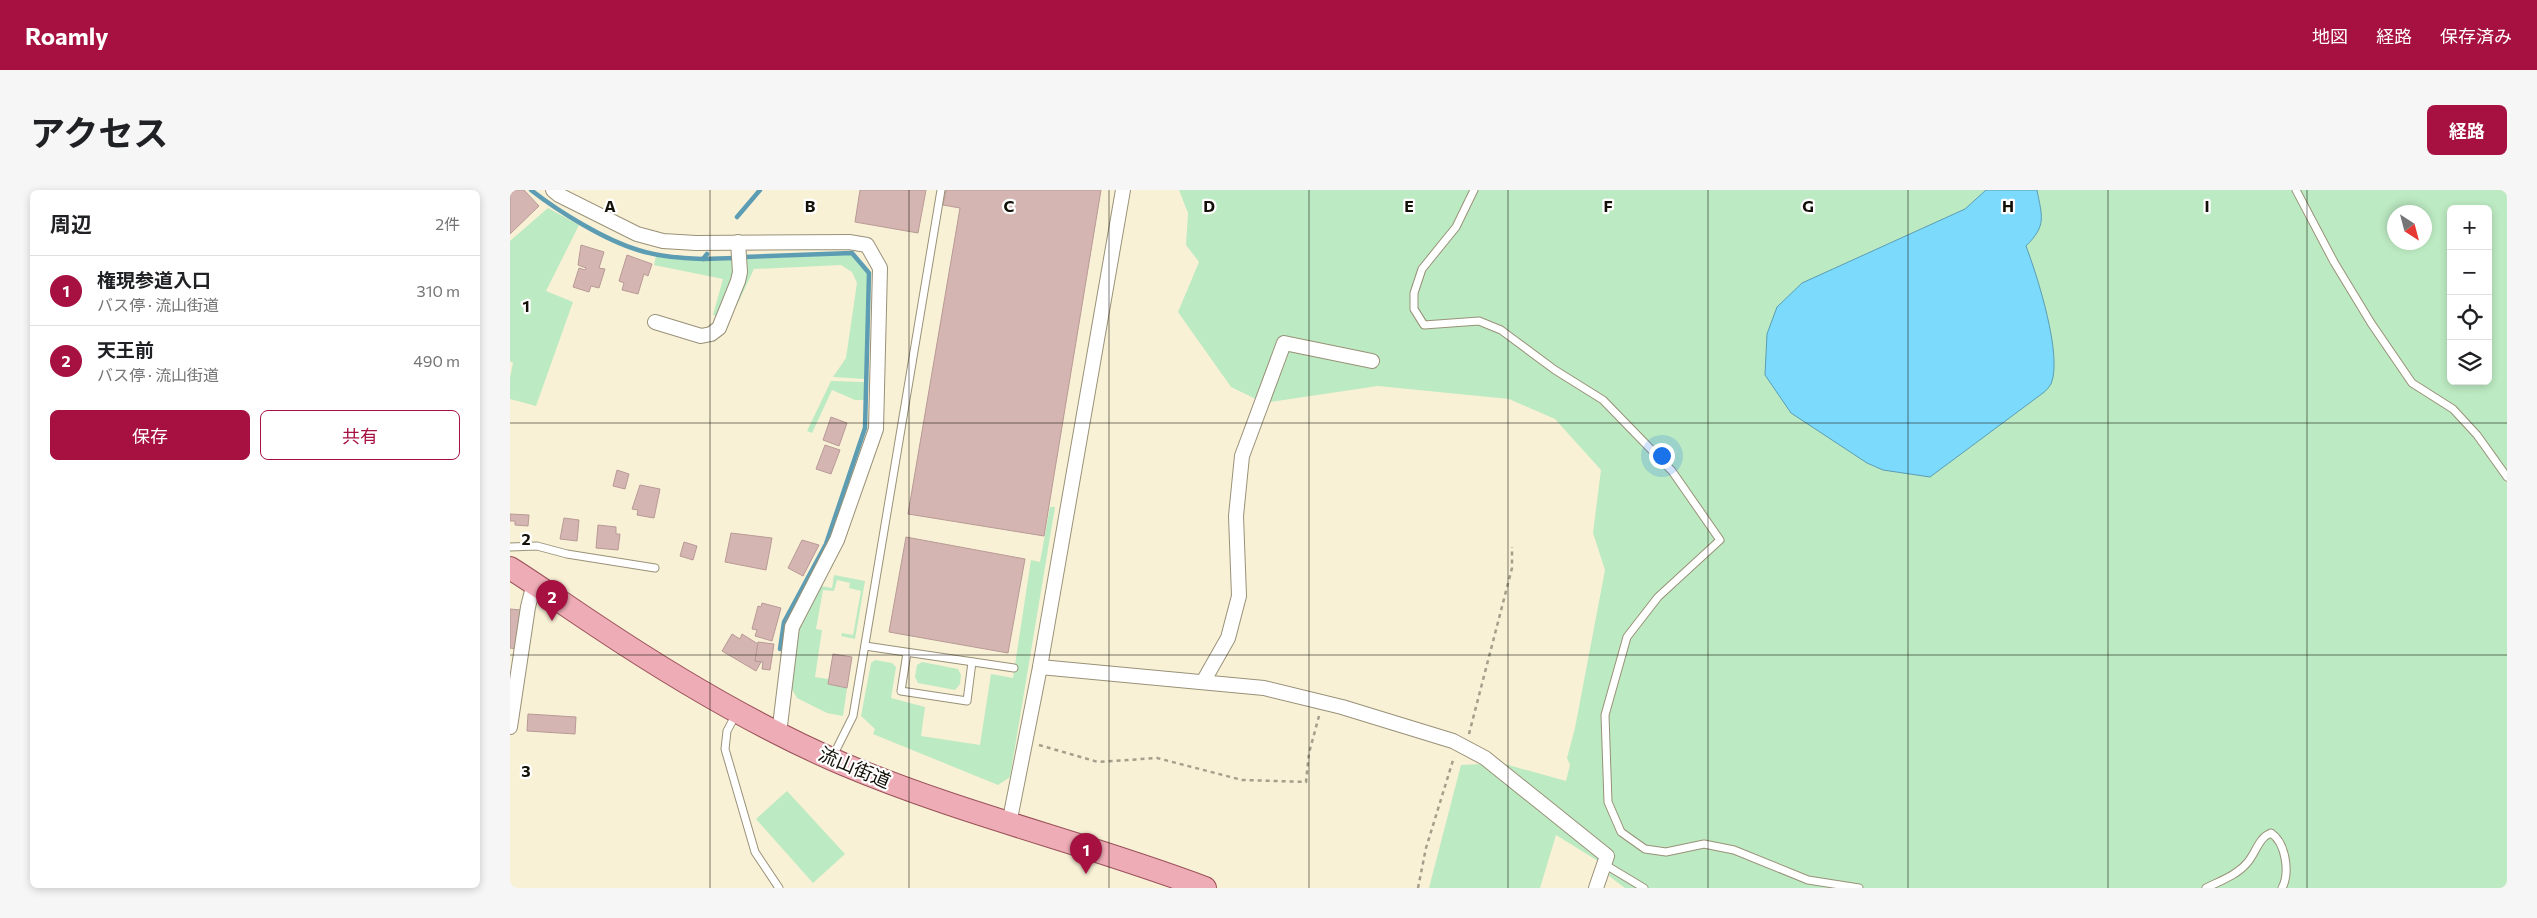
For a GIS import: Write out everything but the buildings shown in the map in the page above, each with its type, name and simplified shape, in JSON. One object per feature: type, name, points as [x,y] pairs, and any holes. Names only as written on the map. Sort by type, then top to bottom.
[{"type":"main road","name":"流山街道","points":[[510,564],[534,583]]},
{"type":"main road","name":"流山街道","points":[[510,568],[650,660],[738,712],[832,759],[904,788],[1192,886]]},
{"type":"street","points":[[553,190],[559,195],[637,234],[662,240],[849,242],[867,244],[880,268],[876,429],[837,540],[792,627],[779,734]]},
{"type":"street","points":[[1009,824],[1040,667],[1122,190]]},
{"type":"street","points":[[655,322],[701,336],[711,334],[718,328],[738,281],[740,272],[738,242]]},
{"type":"street","points":[[1203,682],[1228,638],[1239,596],[1236,516],[1242,456],[1284,343],[1372,361]]},
{"type":"street","points":[[510,727],[528,607],[534,583]]},
{"type":"street","points":[[1040,667],[1264,688],[1323,703],[1462,746],[1485,758],[1607,856],[1596,888]]},
{"type":"lane","points":[[832,759],[852,716],[941,190]]},
{"type":"lane","points":[[1474,190],[1456,227],[1422,269],[1414,293],[1414,309],[1424,325],[1479,321],[1501,330],[1555,370],[1603,400],[1672,471],[1720,540],[1658,597],[1627,636],[1605,714],[1608,802],[1621,832],[1645,849],[1666,852],[1704,844],[1734,850],[1808,880],[1859,888]]},
{"type":"lane","points":[[2296,190],[2344,278],[2412,383],[2453,409],[2477,434],[2507,477]]},
{"type":"lane","points":[[510,547],[537,546],[567,554],[655,568]]},
{"type":"lane","points":[[865,646],[1014,668]]},
{"type":"lane","points":[[907,653],[901,691],[967,701],[972,662]]},
{"type":"lane","points":[[738,712],[727,731],[725,749],[755,852],[779,888]]},
{"type":"lane","points":[[2206,888],[2232,876],[2246,864],[2263,836],[2271,833],[2276,836],[2286,862],[2284,886],[2292,888]]},
{"type":"lane","points":[[1604,864],[1644,888]]},
{"type":"path","points":[[1418,888],[1426,848],[1462,746],[1512,568],[1512,546]]},
{"type":"path","points":[[1025,740],[1098,762],[1157,758],[1242,780],[1306,782],[1310,753],[1323,703]]},
{"type":"green space","points":[[1179,190],[2507,190],[2507,888],[1625,888],[1609,876],[1611,869],[1556,835],[1540,888],[1429,888],[1461,765],[1501,763],[1566,781],[1570,765],[1567,758],[1575,728],[1605,570],[1593,533],[1601,470],[1555,419],[1509,399],[1378,386],[1264,403],[1231,387],[1178,312],[1199,262],[1186,245],[1188,213]]},
{"type":"green space","points":[[548,208],[579,225],[546,291],[573,302],[536,406],[510,399],[510,378],[513,363],[510,361],[510,241]]},
{"type":"green space","points":[[851,254],[868,273],[865,379],[833,377],[846,358],[857,283],[852,272],[841,265],[754,269],[737,305],[733,304],[744,259]]},
{"type":"green space","points":[[656,256],[704,261],[735,260],[735,276],[717,316],[713,315],[723,279],[654,265]]},
{"type":"green space","points":[[831,381],[864,382],[864,400],[855,400],[832,390],[812,433],[807,431]]},
{"type":"green space","points":[[1050,507],[1055,507],[1010,777],[998,785],[873,734],[875,729],[861,716],[871,663],[875,660],[892,663],[896,667],[891,698],[925,707],[921,736],[980,745],[991,674],[1013,678],[1031,560],[1040,562]]},
{"type":"green space","points":[[834,575],[865,581],[855,639],[841,636],[842,633],[853,635],[861,591],[849,588],[850,583],[837,580],[834,591],[823,590],[816,629],[822,630],[815,677],[828,679],[828,684],[847,688],[843,716],[827,713],[797,698],[792,689],[797,628],[820,586],[832,588]]},
{"type":"green space","points":[[922,662],[958,669],[961,675],[960,684],[955,690],[918,683],[915,677],[917,665]]},
{"type":"green space","points":[[787,791],[845,854],[813,883],[756,819]]},
{"type":"water","points":[[1986,190],[2037,190],[2041,214],[2040,226],[2033,239],[2026,246],[2042,295],[2051,336],[2054,371],[2051,384],[2044,392],[1930,477],[1883,470],[1867,463],[1791,413],[1765,375],[1767,334],[1777,307],[1802,283],[1965,209]]},
{"type":"waterway","points":[[531,190],[555,207],[611,240],[646,252],[670,257],[703,259],[707,254]]},
{"type":"waterway","points":[[737,217],[760,190]]},
{"type":"waterway","points":[[744,257],[852,253],[869,273],[865,428],[826,544],[784,622],[780,649]]},
{"type":"waterway","points":[[703,259],[735,258]]},
{"type":"place","name":"天王前","points":[[552,621]]},
{"type":"place","name":"権現参道入口","points":[[1086,874]]}]
